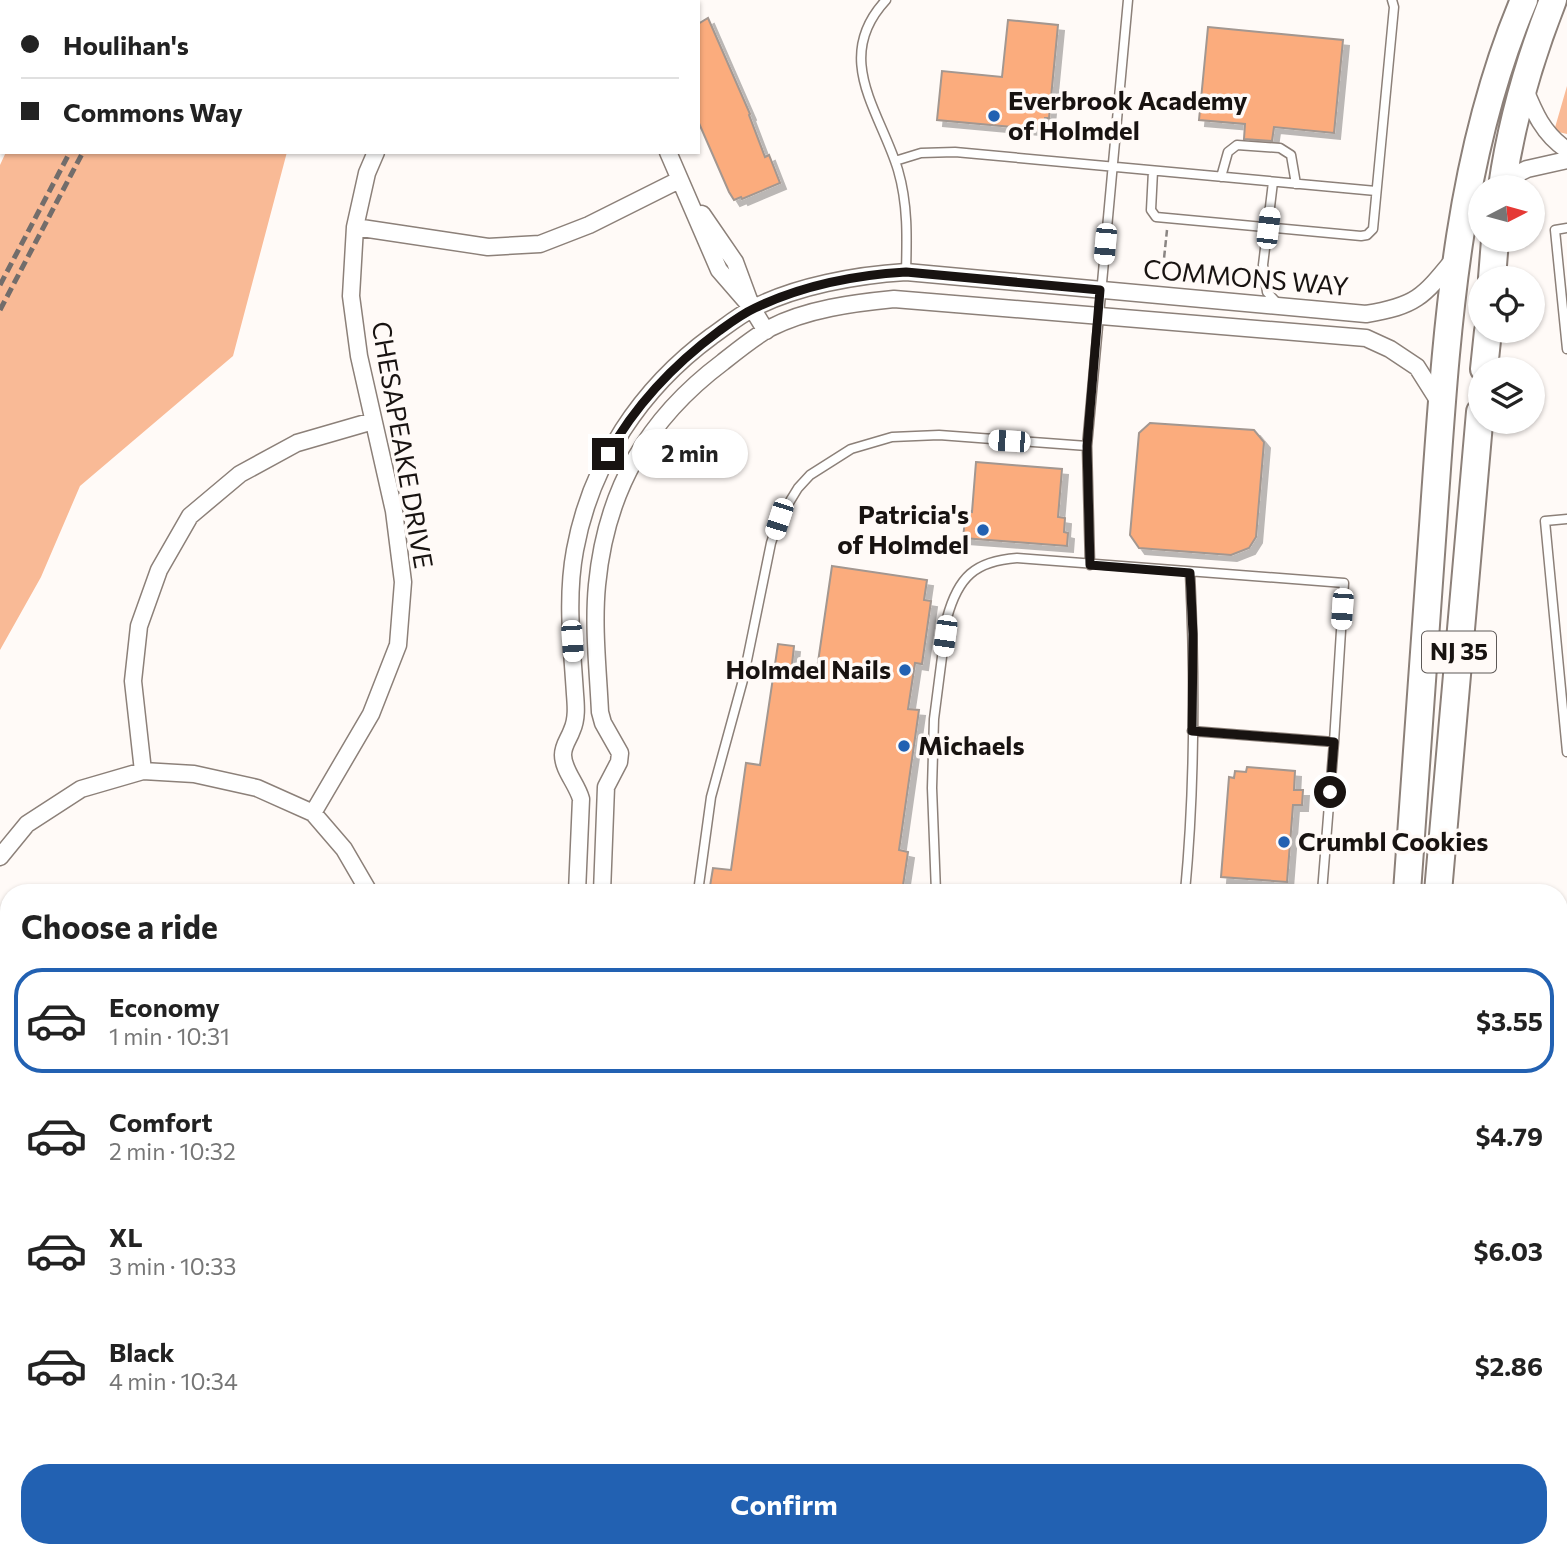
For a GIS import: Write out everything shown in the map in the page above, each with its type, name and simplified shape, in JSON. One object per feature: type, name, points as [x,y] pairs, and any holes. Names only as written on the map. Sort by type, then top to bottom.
[{"type":"highway","name":"NJ 35","points":[[1408,884],[1441,406],[1455,257],[1470,172],[1485,113],[1524,0]]},
{"type":"highway","points":[[1504,175],[1523,86],[1553,0]]},
{"type":"highway","name":"NJ 35","points":[[1439,884],[1478,434]]},
{"type":"street","points":[[1523,86],[1539,122],[1556,142],[1567,150]]},
{"type":"street","name":"CHESAPEAKE DRIVE","points":[[313,813],[371,714],[398,645],[403,582],[394,511],[359,356],[351,296],[355,227],[367,173],[375,154]]},
{"type":"street","points":[[669,154],[679,180],[736,262],[752,309],[766,331]]},
{"type":"street","points":[[1517,175],[1527,169],[1567,160]]},
{"type":"street","points":[[355,227],[488,247],[540,244],[589,225],[679,180]]},
{"type":"street","name":"COMMONS WAY","points":[[577,884],[581,799],[563,758],[563,749],[575,718],[571,589],[583,515],[608,454],[625,424],[663,378],[696,348],[752,309],[803,290],[875,274],[906,272],[1366,314],[1397,309],[1426,294],[1455,257]]},
{"type":"street","name":"COMMONS WAY","points":[[602,884],[606,787],[619,762],[620,753],[603,723],[600,712],[595,614],[598,572],[608,523],[620,489],[656,424],[680,397],[706,374],[766,331],[813,313],[894,299],[1366,338],[1390,349],[1417,367],[1441,406]]},
{"type":"street","points":[[143,771],[133,681],[139,626],[159,570],[190,516],[240,474],[297,443],[373,421]]},
{"type":"street","points":[[0,857],[27,824],[80,789],[143,771],[194,774],[257,788],[313,813],[344,849],[364,884]]},
{"type":"lane","points":[[886,0],[872,18],[863,38],[862,70],[871,107],[895,161],[904,192],[906,272]]},
{"type":"lane","points":[[1090,565],[1087,446],[1128,0]]},
{"type":"lane","points":[[1153,171],[1151,210],[1156,218],[1367,235],[1373,229],[1394,7],[1392,0]]},
{"type":"lane","points":[[1221,177],[1232,148],[1241,145],[1280,148],[1291,155],[1296,184]]},
{"type":"lane","points":[[895,161],[921,153],[943,151],[1376,191]]},
{"type":"lane","points":[[1273,182],[1263,265],[1267,292],[1280,306]]},
{"type":"lane","points":[[1567,228],[1555,230],[1567,349]]},
{"type":"lane","points":[[699,884],[711,797],[743,680],[771,543],[779,519],[798,488],[810,475],[851,449],[892,437],[939,435],[1087,446]]},
{"type":"lane","points":[[1567,519],[1545,521],[1565,707],[1567,752]]},
{"type":"lane","points":[[936,884],[932,788],[934,719],[947,618],[951,602],[960,586],[982,564],[1017,558],[1344,583],[1323,884]]},
{"type":"lane","points":[[1186,884],[1190,841],[1192,731],[1193,634],[1190,573]]},
{"type":"lane","points":[[1192,731],[1334,742]]},
{"type":"path","points":[[1163,268],[1167,229]]},
{"type":"shaded area","points":[[1567,86],[1567,134],[1554,131]]},
{"type":"shaded area","points":[[5,154],[286,154],[233,356],[80,486],[41,577],[0,650],[0,165]]},
{"type":"building","points":[[708,18],[750,114],[765,157],[769,155],[780,183],[742,199],[741,197],[734,200],[729,192],[700,126],[700,23]]},
{"type":"building","points":[[1008,20],[1058,25],[1049,118],[1045,118],[1044,130],[937,120],[942,71],[1002,77]]},
{"type":"building","points":[[1208,27],[1343,40],[1334,133],[1274,127],[1272,141],[1244,139],[1245,124],[1199,120]]},
{"type":"building","points":[[1150,423],[1254,430],[1264,442],[1256,537],[1249,548],[1231,555],[1139,548],[1130,535],[1139,433]]},
{"type":"building","points":[[976,462],[1062,469],[1058,517],[1065,518],[1067,546],[963,538],[966,511],[972,512]]},
{"type":"building","points":[[832,566],[927,580],[924,600],[931,601],[922,664],[915,663],[908,709],[919,710],[899,850],[908,852],[903,884],[710,884],[713,868],[731,870],[746,763],[760,765],[778,644],[794,646],[792,665],[817,669]]},
{"type":"building","points":[[1247,767],[1295,771],[1294,790],[1303,790],[1302,805],[1293,805],[1287,882],[1221,877],[1229,777],[1234,778],[1235,771],[1246,772]]},
{"type":"railway","points":[[0,285],[69,154]]},
{"type":"railway","points":[[0,310],[82,154]]},
{"type":"place","name":"Everbrook Academy of Holmdel","points":[[994,116]]},
{"type":"place","name":"Patricia's of Holmdel","points":[[983,530]]},
{"type":"place","name":"Holmdel Nails","points":[[905,670]]},
{"type":"place","name":"Michaels","points":[[904,746]]},
{"type":"place","name":"Crumbl Cookies","points":[[1284,842]]},
{"type":"route","points":[[608,454],[625,424],[663,378],[696,348],[737,318],[778,298],[875,274],[906,272],[1100,290],[1087,446],[1090,565],[1190,573],[1193,634],[1192,731],[1334,742],[1330,792]]}]
